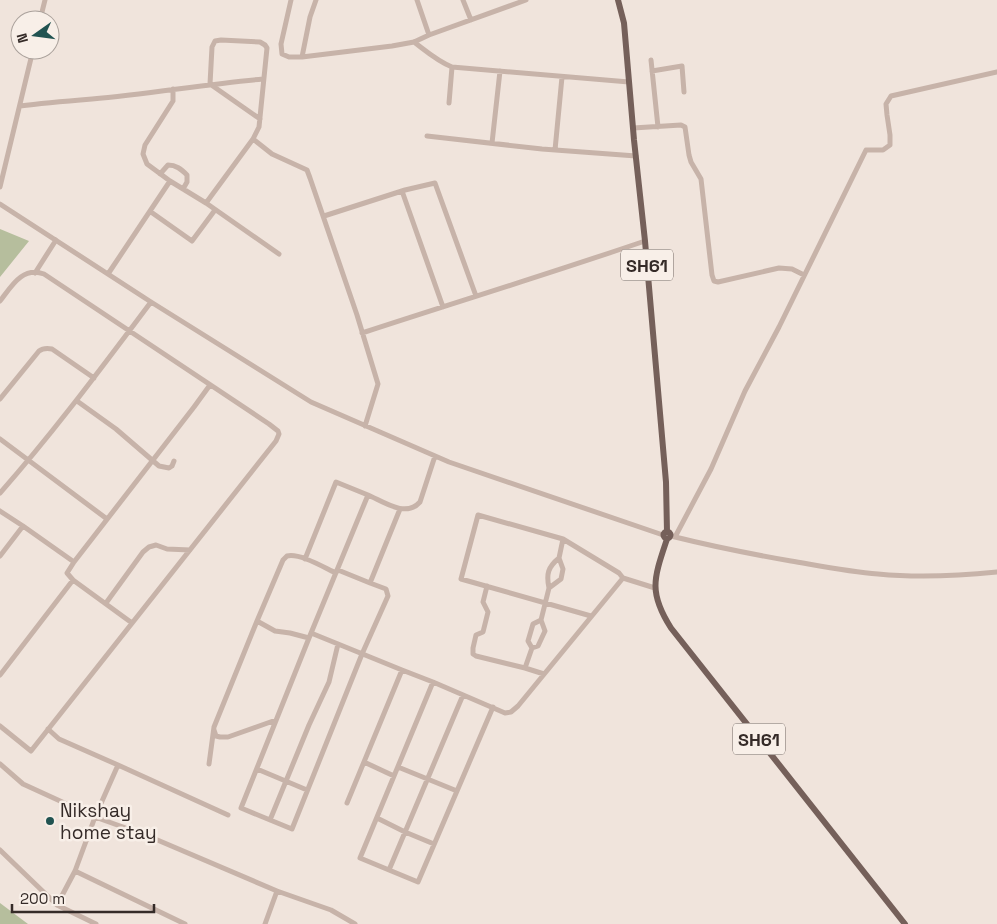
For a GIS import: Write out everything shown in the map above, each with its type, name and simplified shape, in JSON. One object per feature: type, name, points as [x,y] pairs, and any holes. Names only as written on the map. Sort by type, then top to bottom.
[{"type":"main road","name":"SH61","points":[[618,0],[624,23],[666,482],[669,536],[657,572],[655,588],[657,602],[671,628],[905,924]]},
{"type":"street","points":[[291,0],[281,44],[282,54],[289,57],[302,57],[414,42],[513,2],[526,0]]},
{"type":"street","points":[[302,57],[310,17],[316,0]]},
{"type":"street","points":[[417,0],[429,35]]},
{"type":"street","points":[[464,0],[470,20]]},
{"type":"street","points":[[206,203],[253,139],[259,127],[267,51],[265,45],[260,42],[218,40],[213,44],[210,84]]},
{"type":"street","points":[[414,42],[432,57],[452,66],[629,82]]},
{"type":"street","points":[[0,187],[31,60]]},
{"type":"street","points":[[651,60],[658,127]]},
{"type":"street","points":[[450,103],[452,66]]},
{"type":"street","points":[[652,71],[682,66],[684,92]]},
{"type":"street","points":[[492,143],[500,71]]},
{"type":"street","points":[[669,536],[711,469],[746,391],[866,150],[883,150],[890,145],[886,104],[891,96],[997,72]]},
{"type":"street","points":[[555,150],[562,77]]},
{"type":"street","points":[[20,106],[263,79]]},
{"type":"street","points":[[210,84],[260,119]]},
{"type":"street","points":[[173,89],[174,101],[146,145],[143,154],[147,164],[278,254]]},
{"type":"street","points":[[633,128],[681,125],[685,127],[691,162],[701,179],[714,281],[718,282],[779,268],[792,270],[804,275]]},
{"type":"street","points":[[427,136],[555,150],[636,156]]},
{"type":"street","points":[[253,139],[272,154],[307,170],[324,216],[378,384],[365,426]]},
{"type":"street","points":[[160,174],[168,165],[174,165],[187,175],[187,182],[183,189]]},
{"type":"street","points":[[108,274],[170,181]]},
{"type":"street","points":[[324,216],[402,191],[435,183],[476,296]]},
{"type":"street","points":[[402,191],[443,307]]},
{"type":"street","points":[[0,204],[151,302],[311,402],[449,462],[669,536],[730,550],[823,567],[878,574],[914,576],[973,575],[997,572]]},
{"type":"street","points":[[151,212],[192,242],[215,210]]},
{"type":"street","points":[[35,273],[56,240]]},
{"type":"street","points":[[362,333],[645,241]]},
{"type":"street","points":[[0,301],[18,277],[24,274],[44,274],[269,424],[279,434],[276,441],[31,751],[0,726]]},
{"type":"street","points":[[0,493],[77,401],[151,302]]},
{"type":"street","points":[[0,399],[39,350],[42,349],[52,349],[94,378]]},
{"type":"street","points":[[132,623],[73,580],[67,573],[210,385]]},
{"type":"street","points":[[77,401],[161,467],[171,467],[174,461]]},
{"type":"street","points":[[0,439],[107,519]]},
{"type":"street","points":[[305,559],[336,482],[400,509],[411,509],[420,502],[435,456]]},
{"type":"street","points":[[209,764],[214,727],[284,558],[290,555],[305,559],[337,572],[386,589],[388,596],[362,654],[292,829],[241,808],[310,635],[337,572],[368,495]]},
{"type":"street","points":[[370,583],[400,509]]},
{"type":"street","points":[[0,511],[74,562]]},
{"type":"street","points":[[591,616],[461,578],[478,515],[563,539],[619,572],[622,578],[655,588]]},
{"type":"street","points":[[0,556],[23,526]]},
{"type":"street","points":[[549,588],[561,580],[563,569],[559,558],[563,539]]},
{"type":"street","points":[[106,603],[143,552],[149,548],[156,545],[167,549],[190,550]]},
{"type":"street","points":[[532,648],[538,646],[545,631],[541,620],[549,588],[547,579],[550,565],[559,558]]},
{"type":"street","points":[[257,621],[275,631],[310,635],[338,644],[505,713],[511,712],[544,674],[622,578]]},
{"type":"street","points":[[0,675],[73,580]]},
{"type":"street","points":[[487,586],[484,602],[488,612],[483,632],[476,635],[473,654],[544,674]]},
{"type":"street","points":[[525,668],[532,648],[528,641],[533,624],[541,620]]},
{"type":"street","points":[[270,820],[285,781],[329,682],[338,644]]},
{"type":"street","points":[[347,803],[402,670]]},
{"type":"street","points":[[433,682],[360,858],[418,882],[492,707]]},
{"type":"street","points":[[389,870],[463,695]]},
{"type":"street","points":[[214,727],[214,733],[220,738],[276,720]]},
{"type":"street","points":[[48,729],[59,739],[228,815]]},
{"type":"street","points":[[364,762],[394,776]]},
{"type":"street","points":[[0,764],[23,784],[95,817],[148,836],[278,891],[331,910],[355,924]]},
{"type":"street","points":[[57,905],[75,871],[95,817],[118,765]]},
{"type":"street","points":[[398,767],[457,791]]},
{"type":"street","points":[[257,769],[307,790]]},
{"type":"street","points":[[376,818],[434,844]]},
{"type":"street","points":[[0,850],[57,905],[96,924]]},
{"type":"street","points":[[75,871],[185,924]]},
{"type":"street","points":[[265,924],[278,891]]},
{"type":"green space","points":[[0,229],[29,241],[0,277]]},
{"type":"green space","points":[[0,903],[28,924],[0,924]]},
{"type":"place","name":"Nikshay home stay","points":[[50,821]]}]
